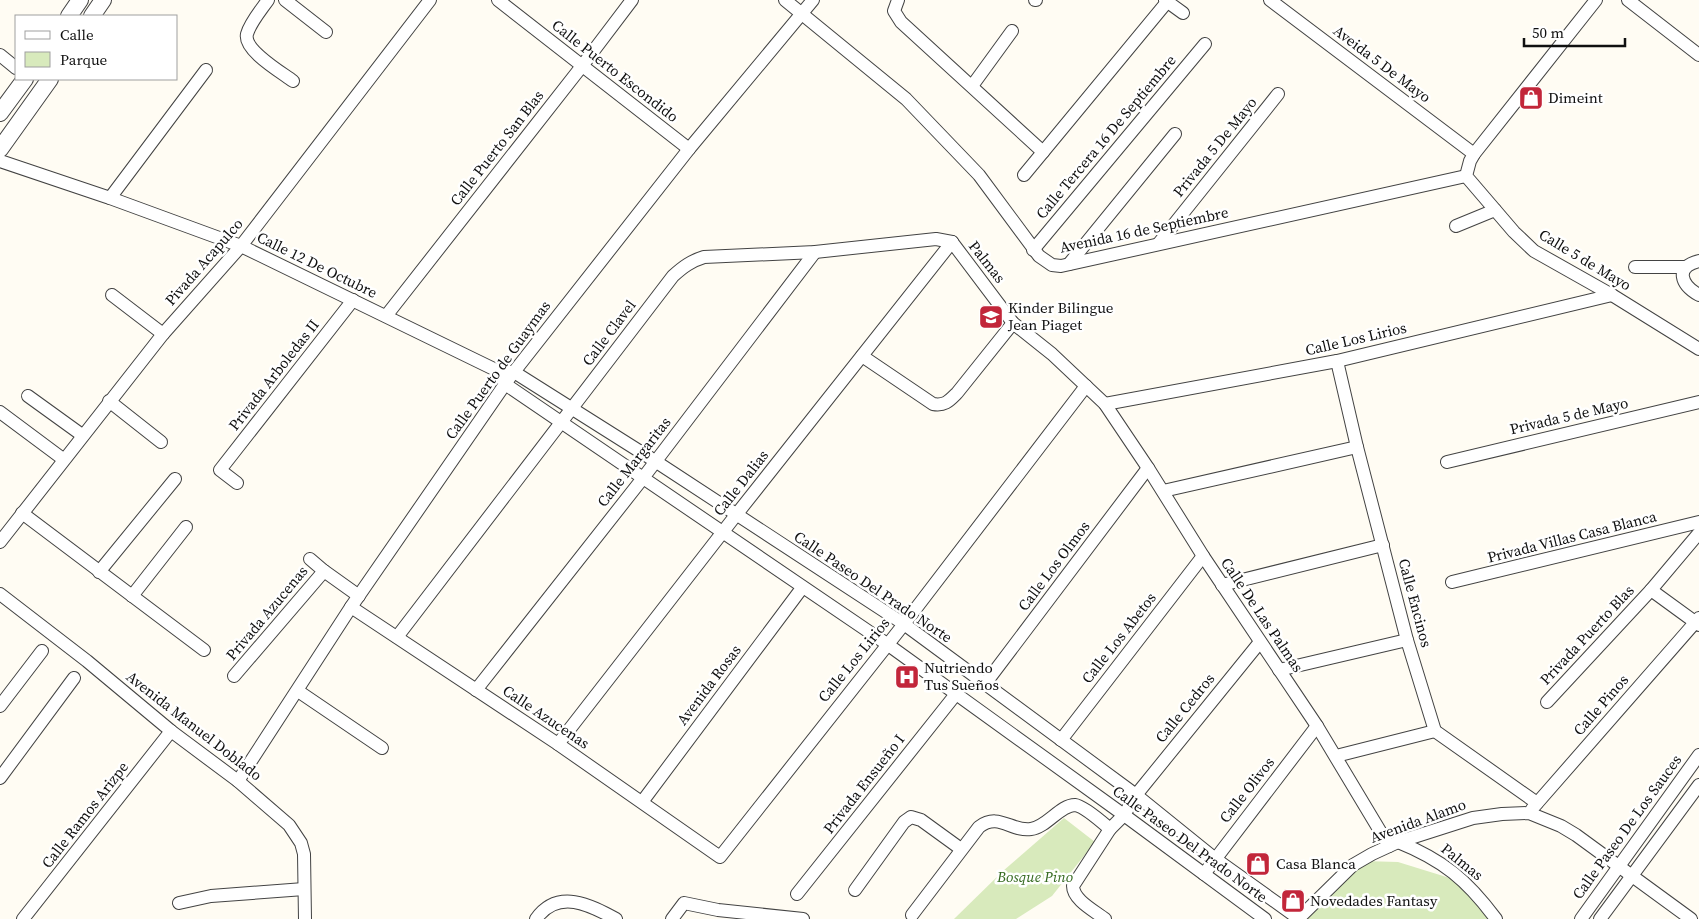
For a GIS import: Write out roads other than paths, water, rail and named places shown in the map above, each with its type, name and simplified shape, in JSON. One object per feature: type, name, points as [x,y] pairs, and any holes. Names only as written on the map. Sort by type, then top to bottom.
[{"type":"street","points":[[70,15],[80,0]]},
{"type":"street","points":[[93,15],[102,0]]},
{"type":"street","points":[[268,0],[248,30],[247,42],[256,53],[293,80]]},
{"type":"street","points":[[285,0],[326,32]]},
{"type":"street","name":"Pivada Acapulco","points":[[0,542],[162,334],[242,246],[430,0]]},
{"type":"street","name":"Calle Puerto Escondido","points":[[498,0],[689,149]]},
{"type":"street","name":"Calle Puerto San Blas","points":[[386,316],[632,0]]},
{"type":"street","name":"Avenida 16 de Septiembre","points":[[785,0],[906,99],[979,175],[1033,250],[1045,262],[1052,265],[1061,266],[1466,176]]},
{"type":"street","name":"Calle Puerto de Guaymas","points":[[238,781],[502,378],[514,372],[689,149],[813,0]]},
{"type":"street","points":[[898,0],[894,11],[897,16],[1043,152]]},
{"type":"street","name":"Aveida 5 De Mayo","points":[[1270,0],[1474,154]]},
{"type":"street","points":[[1466,176],[1474,154],[1596,0]]},
{"type":"street","points":[[1628,0],[1699,55]]},
{"type":"street","points":[[1024,175],[1166,1],[1183,13]]},
{"type":"street","points":[[972,86],[1012,31]]},
{"type":"street","name":"Calle Tercera 16 De Septiembre","points":[[1033,250],[1205,44]]},
{"type":"street","points":[[0,55],[15,67]]},
{"type":"street","points":[[110,198],[206,70]]},
{"type":"street","points":[[0,113],[24,80]]},
{"type":"street","points":[[0,148],[46,84],[33,80]]},
{"type":"street","name":"Privada 5 De Mayo","points":[[1159,244],[1278,94]]},
{"type":"street","points":[[1069,264],[1175,134]]},
{"type":"street","name":"Calle 12 De Octubre","points":[[0,161],[110,198],[242,246],[386,316],[502,378]]},
{"type":"street","name":"Calle 5 de Mayo","points":[[1466,176],[1514,232],[1534,251],[1612,295],[1699,349]]},
{"type":"street","points":[[1456,226],[1496,210]]},
{"type":"street","name":"Calle Clavel","points":[[397,637],[673,276],[693,260],[704,257],[815,252],[936,239],[952,242]]},
{"type":"street","name":"Palmas","points":[[952,242],[1014,323],[1052,354],[1105,404]]},
{"type":"street","name":"Calle Dalias","points":[[558,744],[722,532],[952,242]]},
{"type":"street","name":"Calle Margaritas","points":[[476,690],[643,478],[815,252]]},
{"type":"street","points":[[1635,267],[1685,267],[1699,261]]},
{"type":"street","points":[[1685,267],[1682,276],[1692,291],[1699,295]]},
{"type":"street","points":[[112,294],[162,334]]},
{"type":"street","name":"Calle Los Lirios","points":[[1105,404],[1337,361],[1612,295]]},
{"type":"street","name":"Privada Arboledas II","points":[[237,483],[220,470],[353,300]]},
{"type":"street","points":[[862,356],[933,404],[943,404],[948,402],[957,392],[1014,323]]},
{"type":"street","name":"Calle Encinos","points":[[1337,361],[1357,447],[1407,640],[1435,731]]},
{"type":"street","name":"Calle Paseo Del Prado Norte","points":[[514,372],[655,461],[904,624],[1136,795],[1214,858],[1298,918]]},
{"type":"street","name":"Calle Paseo Del Prado Norte","points":[[502,378],[562,422],[802,588],[887,644],[1124,814],[1265,919]]},
{"type":"street","name":"Calle Los Lirios","points":[[720,857],[904,624],[1086,386]]},
{"type":"street","points":[[28,396],[82,435]]},
{"type":"street","points":[[109,401],[161,442]]},
{"type":"street","name":"Privada 5 de Mayo","points":[[1447,462],[1699,402]]},
{"type":"street","name":"Calle De Las Palmas","points":[[1105,404],[1393,844]]},
{"type":"street","points":[[0,412],[63,459]]},
{"type":"street","points":[[1163,491],[1357,447]]},
{"type":"street","name":"Calle Los Olmos","points":[[985,684],[1148,468]]},
{"type":"street","points":[[99,572],[175,479]]},
{"type":"street","points":[[22,513],[204,650]]},
{"type":"street","name":"Privada Villas Casa Blanca","points":[[1452,582],[1699,522]]},
{"type":"street","points":[[132,596],[186,527]]},
{"type":"street","name":"Privada Puerto Blas","points":[[1547,702],[1651,590],[1699,533]]},
{"type":"street","points":[[1222,584],[1383,545]]},
{"type":"street","name":"Calle Los Abetos","points":[[1061,740],[1203,556]]},
{"type":"street","points":[[310,559],[359,596]]},
{"type":"street","name":"Privada Azucenas","points":[[234,676],[324,571]]},
{"type":"street","name":"Avenida Rosas","points":[[642,802],[802,588]]},
{"type":"street","points":[[1651,590],[1698,622]]},
{"type":"street","name":"Avenida Manuel Doblado","points":[[0,594],[238,781],[289,825],[301,843],[304,854],[305,919]]},
{"type":"street","name":"Calle Azucenas","points":[[351,607],[558,744],[720,857]]},
{"type":"street","name":"Calle Pinos","points":[[1529,813],[1698,622]]},
{"type":"street","points":[[1279,670],[1407,640]]},
{"type":"street","name":"Calle Cedros","points":[[1105,919],[1079,899],[1072,890],[1075,882],[1110,829],[1124,814],[1136,795],[1260,642]]},
{"type":"street","points":[[0,706],[42,651]]},
{"type":"street","points":[[0,778],[74,678]]},
{"type":"street","points":[[298,691],[382,748]]},
{"type":"street","name":"Privada Ensueño I","points":[[797,894],[956,694]]},
{"type":"street","name":"Calle Olivos","points":[[1204,874],[1214,858],[1317,726]]},
{"type":"street","name":"Calle Ramos Arizpe","points":[[24,919],[172,730]]},
{"type":"street","points":[[1336,756],[1435,731],[1538,803]]},
{"type":"street","name":"Calle Paseo De Los Sauces","points":[[1581,919],[1699,755]]},
{"type":"street","points":[[1600,919],[1699,785]]},
{"type":"street","points":[[912,915],[979,827],[990,821],[1029,830],[1042,825],[1066,808],[1075,806],[1082,808],[1110,829]]},
{"type":"street","name":"Avenida Alamo","points":[[1298,918],[1353,866],[1393,844],[1473,818],[1529,813],[1561,826],[1691,919]]},
{"type":"street","points":[[855,890],[904,822],[911,817],[921,820],[961,849]]},
{"type":"street","name":"Palmas","points":[[1393,844],[1428,855],[1457,875],[1472,889],[1496,919]]},
{"type":"street","points":[[179,903],[211,896],[304,889]]},
{"type":"street","points":[[536,919],[547,908],[555,904],[570,902],[591,906],[616,919]]},
{"type":"street","points":[[672,919],[684,903],[718,910],[803,919]]},
{"type":"place","name":"Dimeint","points":[[1531,98]]},
{"type":"place","name":"Kinder Bilingue Jean Piaget","points":[[991,317]]},
{"type":"place","name":"Nutriendo Tus Sueños","points":[[907,677]]},
{"type":"place","name":"Casa Blanca","points":[[1258,864]]},
{"type":"place","name":"Novedades Fantasy","points":[[1293,901]]},
{"type":"park label","name":"Bosque Pino","points":[[1035,877]]}]
